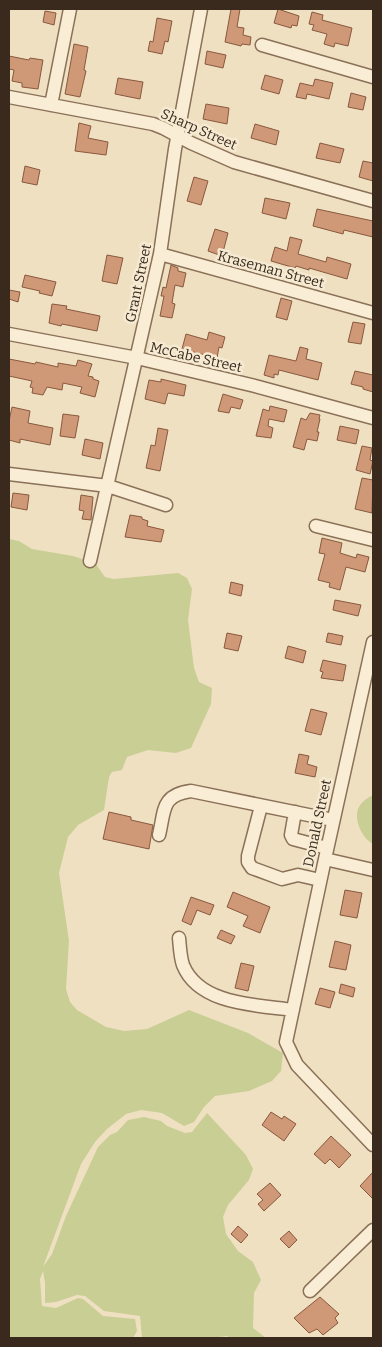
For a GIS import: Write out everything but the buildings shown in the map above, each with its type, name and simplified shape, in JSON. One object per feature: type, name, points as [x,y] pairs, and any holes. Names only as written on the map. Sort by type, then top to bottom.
[{"type":"street","points":[[51,105],[70,9]]},
{"type":"street","name":"Grant Street","points":[[90,561],[160,254],[177,135],[201,9]]},
{"type":"street","points":[[262,45],[373,76]]},
{"type":"street","name":"Sharp Street","points":[[9,97],[153,124],[207,151],[234,162],[373,201]]},
{"type":"street","name":"Kraseman Street","points":[[160,254],[373,313]]},
{"type":"street","name":"McCabe Street","points":[[9,334],[137,358],[255,386],[373,418]]},
{"type":"street","points":[[9,474],[108,486],[166,505]]},
{"type":"street","points":[[316,526],[373,540]]},
{"type":"street","name":"Donald Street","points":[[373,642],[286,1042],[290,1054],[297,1065],[373,1144]]},
{"type":"street","points":[[159,835],[167,800],[173,795],[191,791],[334,820]]},
{"type":"street","points":[[261,806],[248,856],[248,862],[252,868],[282,879],[298,875],[320,880]]},
{"type":"street","points":[[295,812],[291,835],[293,839],[326,854],[373,870]]},
{"type":"street","points":[[179,938],[183,965],[194,980],[207,990],[230,1000],[293,1010]]},
{"type":"street","points":[[310,1291],[373,1230]]},
{"type":"green space","points":[[9,539],[19,541],[32,549],[73,556],[95,563],[105,577],[114,579],[178,573],[187,578],[192,589],[188,620],[194,668],[199,682],[212,688],[211,704],[191,748],[176,753],[148,750],[127,757],[122,770],[112,772],[109,777],[104,810],[78,825],[68,837],[59,873],[69,941],[66,989],[70,1002],[77,1010],[106,1027],[124,1031],[147,1029],[189,1010],[248,1033],[283,1053],[281,1071],[272,1081],[249,1091],[215,1096],[204,1107],[194,1122],[184,1126],[162,1113],[141,1110],[126,1114],[107,1129],[95,1142],[81,1164],[43,1267],[52,1254],[66,1216],[98,1147],[110,1135],[117,1132],[128,1120],[144,1117],[161,1121],[167,1126],[185,1133],[192,1132],[207,1113],[246,1155],[253,1169],[249,1180],[228,1205],[223,1217],[226,1234],[238,1251],[253,1262],[261,1280],[254,1293],[253,1328],[266,1338],[230,1338],[227,1336],[210,1338],[142,1338],[140,1316],[104,1311],[85,1296],[77,1295],[56,1302],[45,1303],[43,1271],[40,1279],[42,1306],[56,1308],[78,1298],[83,1299],[103,1316],[135,1319],[137,1331],[133,1338],[9,1338]]},
{"type":"green space","points":[[373,795],[373,844],[362,833],[358,824],[357,814],[361,804]]}]
